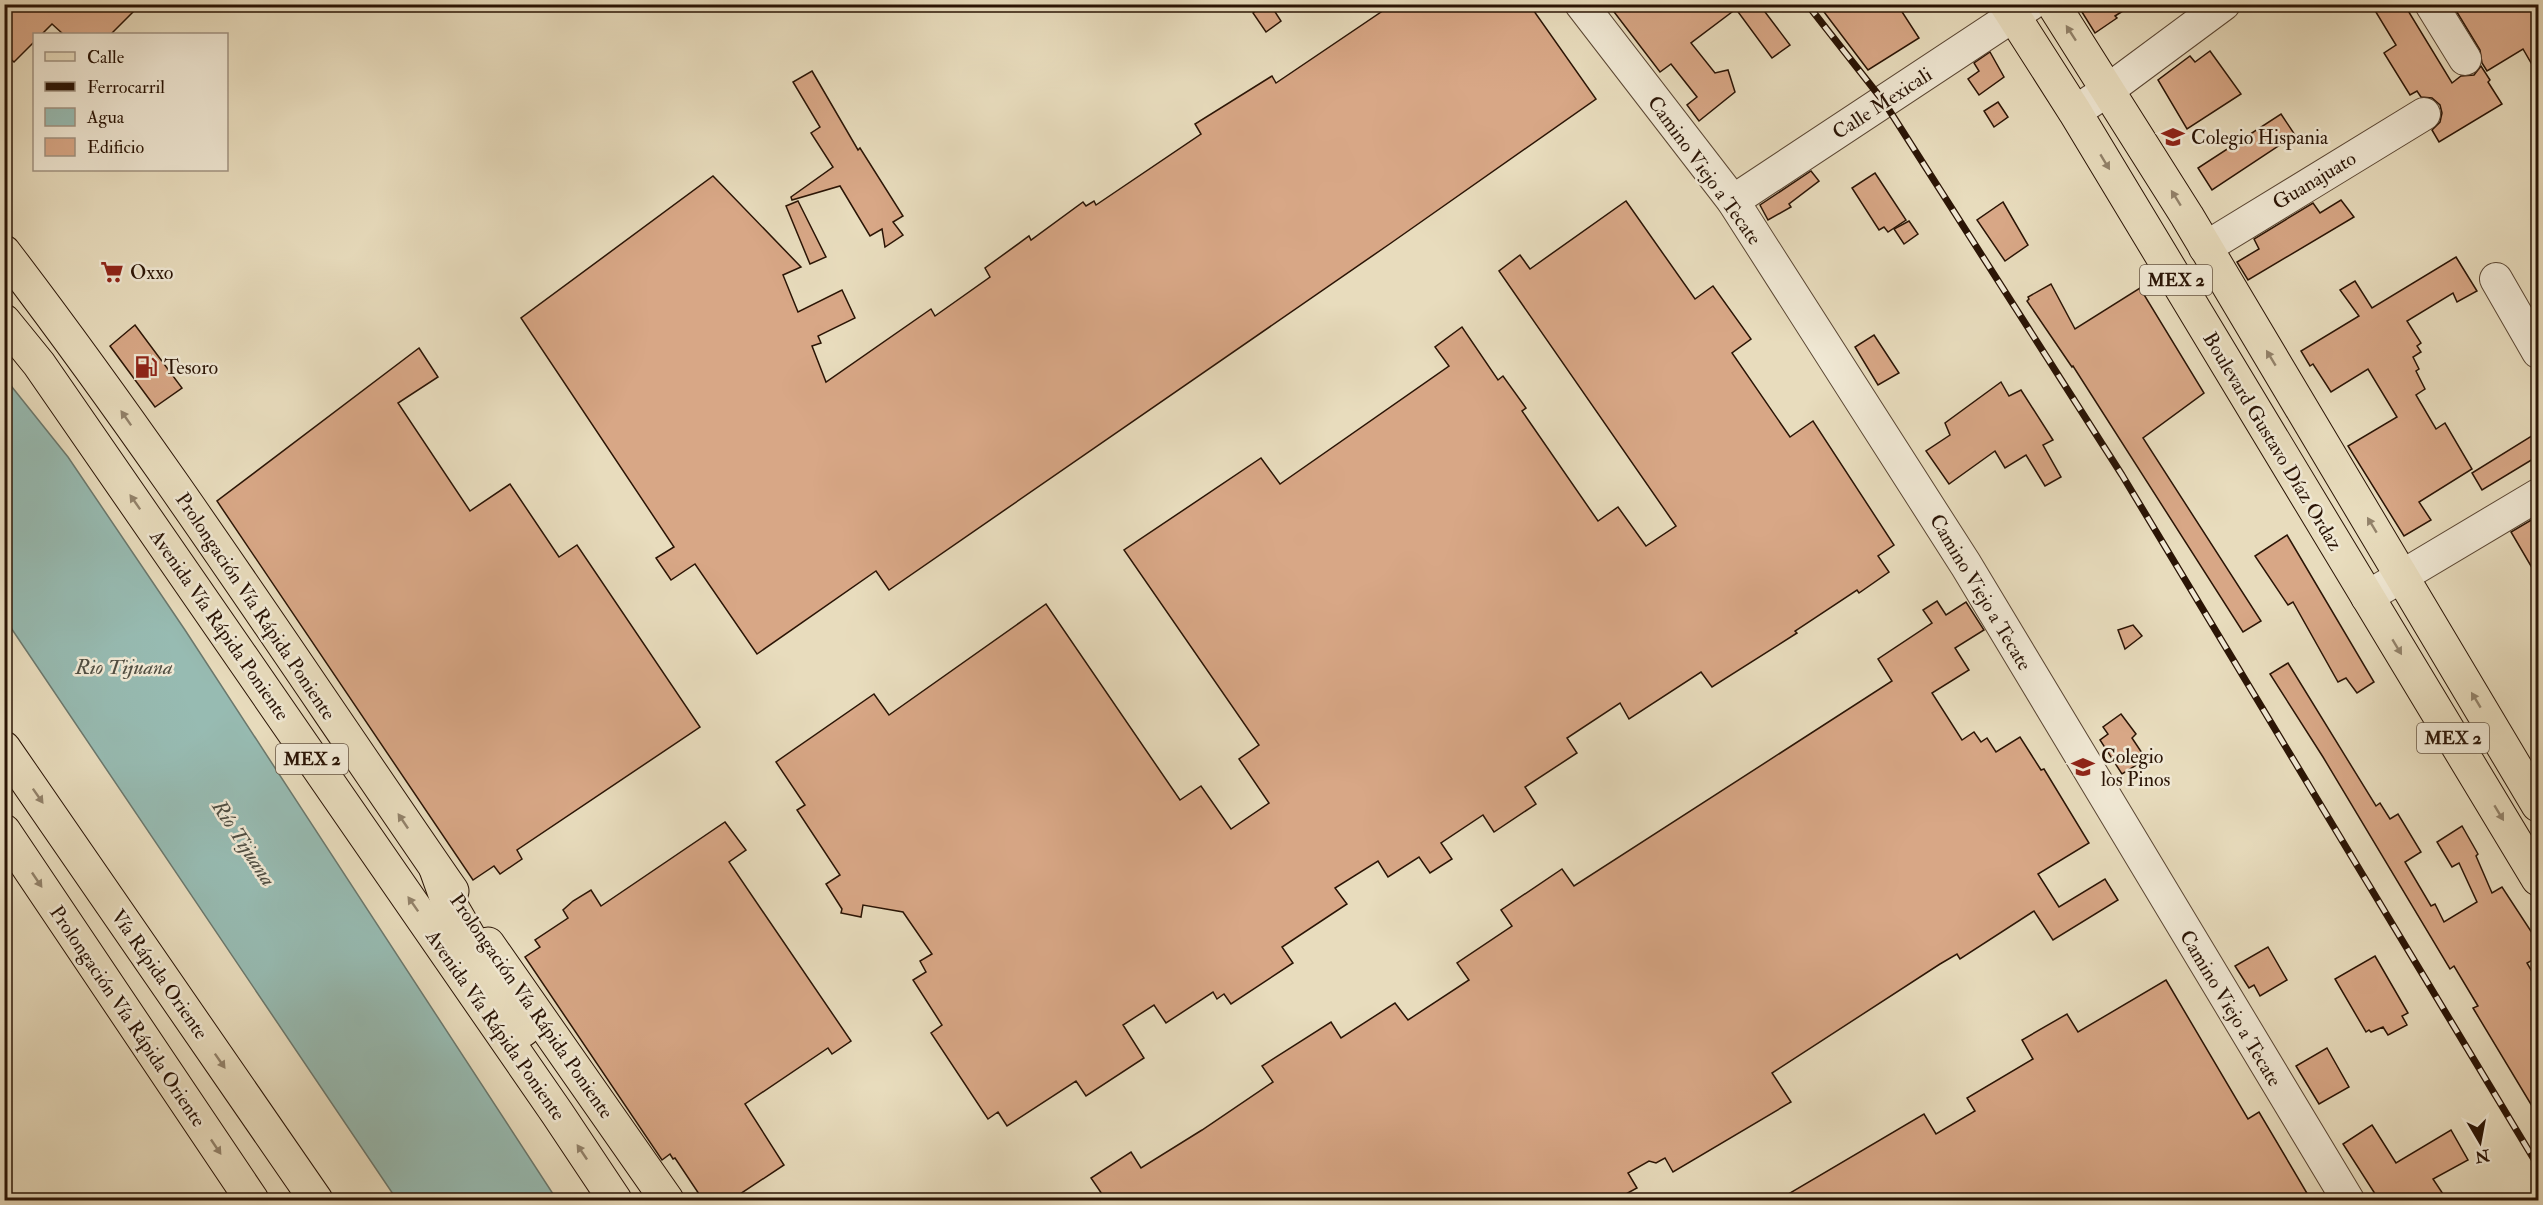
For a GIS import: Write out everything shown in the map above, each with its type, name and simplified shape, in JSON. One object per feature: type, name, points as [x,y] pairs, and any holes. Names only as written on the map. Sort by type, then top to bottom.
[{"type":"main road","name":"MEX 2","points":[[2053,4],[2205,248],[2538,805]]},
{"type":"main road","name":"Boulevard Gustavo Díaz Ordaz","points":[[2017,9],[2074,112],[2538,879]]},
{"type":"main road","name":"Prolongación Vía Rápida Poniente","points":[[4,252],[70,339],[180,495],[436,869],[667,1200]]},
{"type":"main road","name":"Avenida Vía Rápida Poniente","points":[[4,321],[39,364],[615,1200]]},
{"type":"main road","name":"Vía Rápida Oriente","points":[[4,748],[316,1200]]},
{"type":"main road","name":"Prolongación Vía Rápida Oriente","points":[[4,831],[252,1200]]},
{"type":"main road","points":[[436,869],[446,897],[555,1084],[557,1113]]},
{"type":"street","name":"Camino Viejo a Tecate","points":[[1581,4],[1733,201],[1966,565],[2348,1200]]},
{"type":"street","points":[[2074,112],[2108,90],[2224,4]]},
{"type":"street","points":[[2431,4],[2465,59]]},
{"type":"street","name":"Calle Mexicali","points":[[1733,201],[2017,9]]},
{"type":"street","name":"Guanajuato","points":[[2205,248],[2424,114]]},
{"type":"street","points":[[2496,279],[2538,352]]},
{"type":"street","points":[[2367,597],[2538,495]]},
{"type":"water","name":"Rio Tijuana","points":[[4,377],[68,457],[185,630],[557,1200],[397,1200],[5,619]]},
{"type":"building","points":[[4,4],[141,4],[112,33],[62,33],[52,24],[43,33],[33,33],[33,43],[14,62],[4,53]]},
{"type":"building","points":[[1265,4],[1270,4],[1281,21],[1266,32],[1253,13]]},
{"type":"building","points":[[1393,4],[1529,4],[1596,99],[889,590],[876,571],[757,654],[695,564],[671,580],[656,558],[674,547],[521,318],[713,176],[801,267],[783,275],[798,312],[842,290],[855,318],[818,336],[821,343],[812,346],[826,382],[931,309],[935,316],[990,277],[985,268],[1029,236],[1031,240],[1083,202],[1086,206],[1094,201],[1096,205],[1201,134],[1195,124],[1272,76],[1276,83]]},
{"type":"building","points":[[1608,4],[1759,4],[1790,45],[1772,58],[1736,9],[1691,43],[1715,73],[1728,70],[1735,92],[1699,121],[1687,105],[1697,97],[1671,64],[1660,72]]},
{"type":"building","points":[[1818,4],[1897,4],[1919,38],[1868,70]]},
{"type":"building","points":[[2077,4],[2134,4],[2095,33]]},
{"type":"building","points":[[2371,4],[2404,4],[2452,83],[2461,76],[2474,75],[2481,66],[2502,104],[2439,142],[2432,130],[2440,122],[2442,113],[2440,105],[2432,98],[2421,97],[2417,91],[2410,95],[2384,53],[2396,45]]},
{"type":"building","points":[[2452,4],[2538,4],[2538,75],[2523,49],[2487,71],[2482,63],[2480,50]]},
{"type":"building","points":[[2210,51],[2241,94],[2187,129],[2158,80],[2190,56],[2195,62]]},
{"type":"building","points":[[1990,52],[2004,77],[1979,95],[1968,79],[1979,71],[1974,63]]},
{"type":"building","points":[[812,71],[858,150],[860,148],[903,216],[893,222],[903,235],[885,247],[882,229],[870,236],[840,186],[792,200],[791,197],[833,167],[811,133],[820,127],[793,82]]},
{"type":"building","points":[[1998,102],[2008,117],[1994,127],[1984,111]]},
{"type":"building","points":[[2281,114],[2295,135],[2212,190],[2198,168]]},
{"type":"building","points":[[1811,171],[1819,181],[1789,204],[1791,207],[1768,220],[1760,205]]},
{"type":"building","points":[[1875,173],[1906,220],[1888,232],[1884,227],[1879,230],[1852,188]]},
{"type":"building","points":[[2341,200],[2354,217],[2248,280],[2237,262],[2259,249],[2254,239],[2313,203],[2320,213]]},
{"type":"building","points":[[798,201],[826,257],[810,264],[786,206]]},
{"type":"building","points":[[1626,201],[1695,299],[1713,286],[1751,339],[1732,353],[1790,437],[1813,421],[1894,545],[1878,556],[1889,572],[1859,593],[1857,590],[1795,631],[1797,633],[1712,687],[1701,672],[1629,719],[1620,703],[1567,738],[1577,753],[1525,787],[1536,804],[1494,832],[1483,815],[1441,843],[1452,859],[1430,873],[1419,857],[1388,877],[1378,861],[1335,888],[1347,904],[1282,947],[1293,963],[1231,1004],[1224,994],[1217,999],[1213,992],[1166,1023],[1154,1005],[1123,1025],[1144,1058],[1086,1096],[1076,1081],[1007,1126],[998,1112],[988,1119],[931,1033],[942,1025],[913,980],[926,972],[920,961],[932,954],[903,912],[863,905],[861,917],[841,913],[842,909],[826,884],[840,875],[797,810],[805,805],[776,762],[874,694],[889,715],[1046,604],[1180,800],[1201,786],[1231,829],[1269,803],[1239,759],[1259,745],[1124,550],[1261,458],[1280,484],[1449,366],[1435,347],[1462,327],[1498,380],[1503,376],[1526,408],[1522,411],[1598,521],[1618,507],[1646,546],[1676,526],[1499,271],[1520,255],[1530,269]]},
{"type":"building","points":[[2003,202],[2028,245],[2005,261],[1977,220]]},
{"type":"building","points":[[1909,221],[1918,234],[1904,244],[1894,229]]},
{"type":"building","points":[[2456,257],[2477,291],[2457,302],[2453,293],[2407,321],[2421,343],[2417,346],[2421,352],[2413,357],[2419,369],[2416,371],[2425,389],[2416,395],[2436,429],[2445,423],[2472,469],[2419,502],[2431,520],[2404,536],[2348,446],[2397,417],[2368,369],[2331,392],[2313,364],[2310,366],[2301,351],[2359,316],[2340,290],[2355,281],[2372,308]]},
{"type":"building","points":[[2051,284],[2075,329],[2140,288],[2204,393],[2143,438],[2261,621],[2243,632],[2073,366],[2027,301],[2028,297]]},
{"type":"building","name":"Tesoro","points":[[135,325],[182,388],[155,407],[110,346]]},
{"type":"building","points":[[1874,335],[1899,373],[1878,385],[1855,347]]},
{"type":"building","points":[[419,348],[438,377],[398,403],[470,511],[510,484],[559,557],[577,545],[700,727],[517,850],[522,859],[500,874],[494,866],[473,880],[217,501]]},
{"type":"building","points":[[2001,382],[2009,396],[2021,390],[2053,440],[2043,445],[2061,477],[2045,486],[2026,455],[2005,468],[1995,451],[1949,484],[1926,451],[1950,435],[1945,423]]},
{"type":"building","points":[[2538,432],[2538,456],[2482,490],[2472,473]]},
{"type":"building","points":[[2538,516],[2538,578],[2511,532]]},
{"type":"building","points":[[2287,535],[2374,682],[2357,693],[2346,678],[2338,682],[2293,602],[2288,605],[2255,556]]},
{"type":"building","points":[[1937,601],[1946,615],[1966,602],[1984,630],[1955,648],[1969,670],[1932,693],[1962,740],[1974,732],[1981,742],[1987,738],[1996,752],[2020,737],[2041,770],[2044,769],[2089,843],[2038,874],[2059,907],[2105,879],[2118,900],[2053,940],[2034,911],[1960,959],[1957,954],[1940,964],[1772,1073],[1791,1102],[1673,1172],[1665,1158],[1656,1163],[1649,1161],[1628,1173],[1637,1188],[1615,1200],[1106,1200],[1091,1178],[1131,1152],[1141,1168],[1202,1130],[1273,1082],[1262,1066],[1331,1022],[1341,1038],[1395,1003],[1408,1020],[1469,980],[1457,963],[1512,926],[1501,910],[1562,869],[1574,886],[1892,681],[1878,659],[1932,623],[1923,610]]},
{"type":"building","points":[[2133,625],[2142,636],[2125,649],[2118,630]]},
{"type":"building","points":[[2288,663],[2376,806],[2380,803],[2390,819],[2398,814],[2421,852],[2405,862],[2431,906],[2435,904],[2444,922],[2477,902],[2459,863],[2452,867],[2437,842],[2462,826],[2478,854],[2476,856],[2492,893],[2502,887],[2538,942],[2538,957],[2527,963],[2538,982],[2538,1116],[2473,1008],[2478,1006],[2454,966],[2450,969],[2323,757],[2270,674]]},
{"type":"building","points":[[2121,714],[2136,734],[2132,738],[2146,759],[2122,774],[2100,740],[2108,734],[2103,727]]},
{"type":"building","points":[[725,822],[746,850],[729,862],[851,1041],[832,1054],[828,1048],[745,1104],[784,1165],[731,1200],[703,1200],[675,1158],[673,1159],[670,1154],[662,1160],[525,957],[540,947],[535,940],[568,918],[563,910],[573,901],[591,890],[601,906]]},
{"type":"building","points":[[2268,947],[2287,980],[2260,996],[2254,985],[2249,988],[2235,966]]},
{"type":"building","points":[[2375,956],[2408,1013],[2402,1016],[2407,1025],[2388,1035],[2383,1027],[2366,1032],[2335,979]]},
{"type":"building","points":[[2166,980],[2248,1119],[2259,1112],[2311,1200],[1778,1200],[1924,1114],[1936,1134],[1975,1111],[1967,1098],[2033,1059],[2022,1040],[2067,1014],[2078,1032]]},
{"type":"building","points":[[2327,1048],[2349,1087],[2319,1104],[2296,1066]]},
{"type":"building","points":[[2372,1125],[2396,1163],[2451,1130],[2468,1160],[2433,1179],[2447,1200],[2379,1200],[2343,1144]]},
{"type":"railway","points":[[1807,4],[1884,102],[2122,475],[2538,1166]]},
{"type":"place","name":"Colegio Hispania","points":[[2173,137]]},
{"type":"place","name":"Oxxo","points":[[112,272]]},
{"type":"place","name":"Tesoro","points":[[146,367]]},
{"type":"place","name":"Colegio los Pinos","points":[[2083,767]]},
{"type":"water label","name":"Río Tijuana","points":[[244,843]]}]
